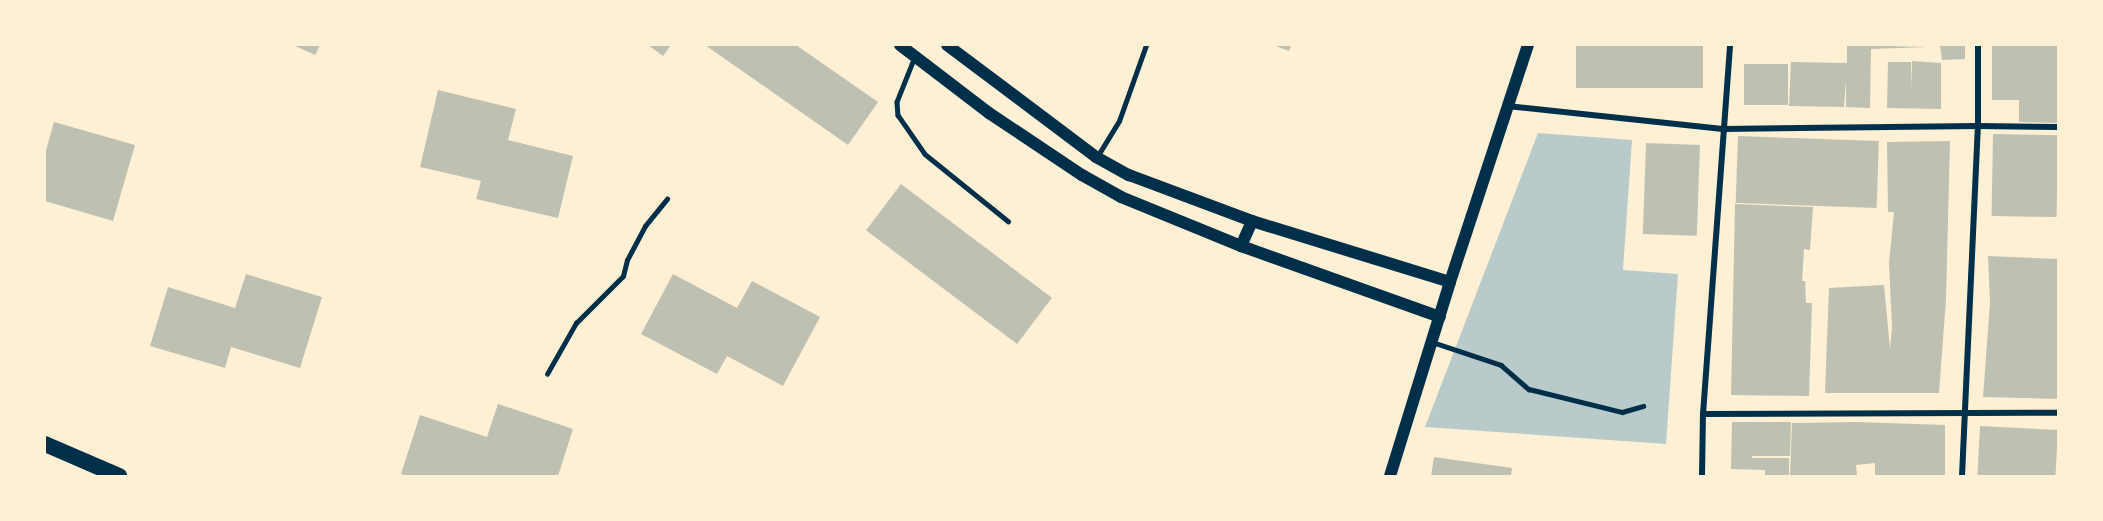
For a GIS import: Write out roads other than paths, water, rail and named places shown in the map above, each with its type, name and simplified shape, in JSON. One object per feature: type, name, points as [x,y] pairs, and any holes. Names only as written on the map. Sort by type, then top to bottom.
[{"type":"highway","points":[[45,444],[119,476]]},
{"type":"main road","points":[[900,45],[989,113],[1082,175],[1161,215],[1241,246],[1440,316]]},
{"type":"main road","points":[[947,45],[1096,158],[1166,190],[1251,221],[1450,282]]},
{"type":"main road","points":[[1390,476],[1527,45]]},
{"type":"main road","points":[[1082,175],[1096,158]]},
{"type":"main road","points":[[1241,246],[1251,221]]},
{"type":"street","points":[[1702,476],[1702,414],[1730,45]]},
{"type":"street","points":[[1962,476],[1978,126],[1978,45]]},
{"type":"street","points":[[1507,106],[1724,129],[2058,127]]},
{"type":"street","points":[[1702,414],[2058,413]]},
{"type":"lane","points":[[1096,158],[1119,121],[1146,45]]},
{"type":"lane","points":[[915,57],[897,102],[898,115],[926,154],[1008,221]]},
{"type":"lane","points":[[547,374],[576,323],[623,276],[627,260],[645,226],[667,199]]},
{"type":"lane","points":[[1432,342],[1501,365],[1529,389],[1622,412],[1643,406]]}]
